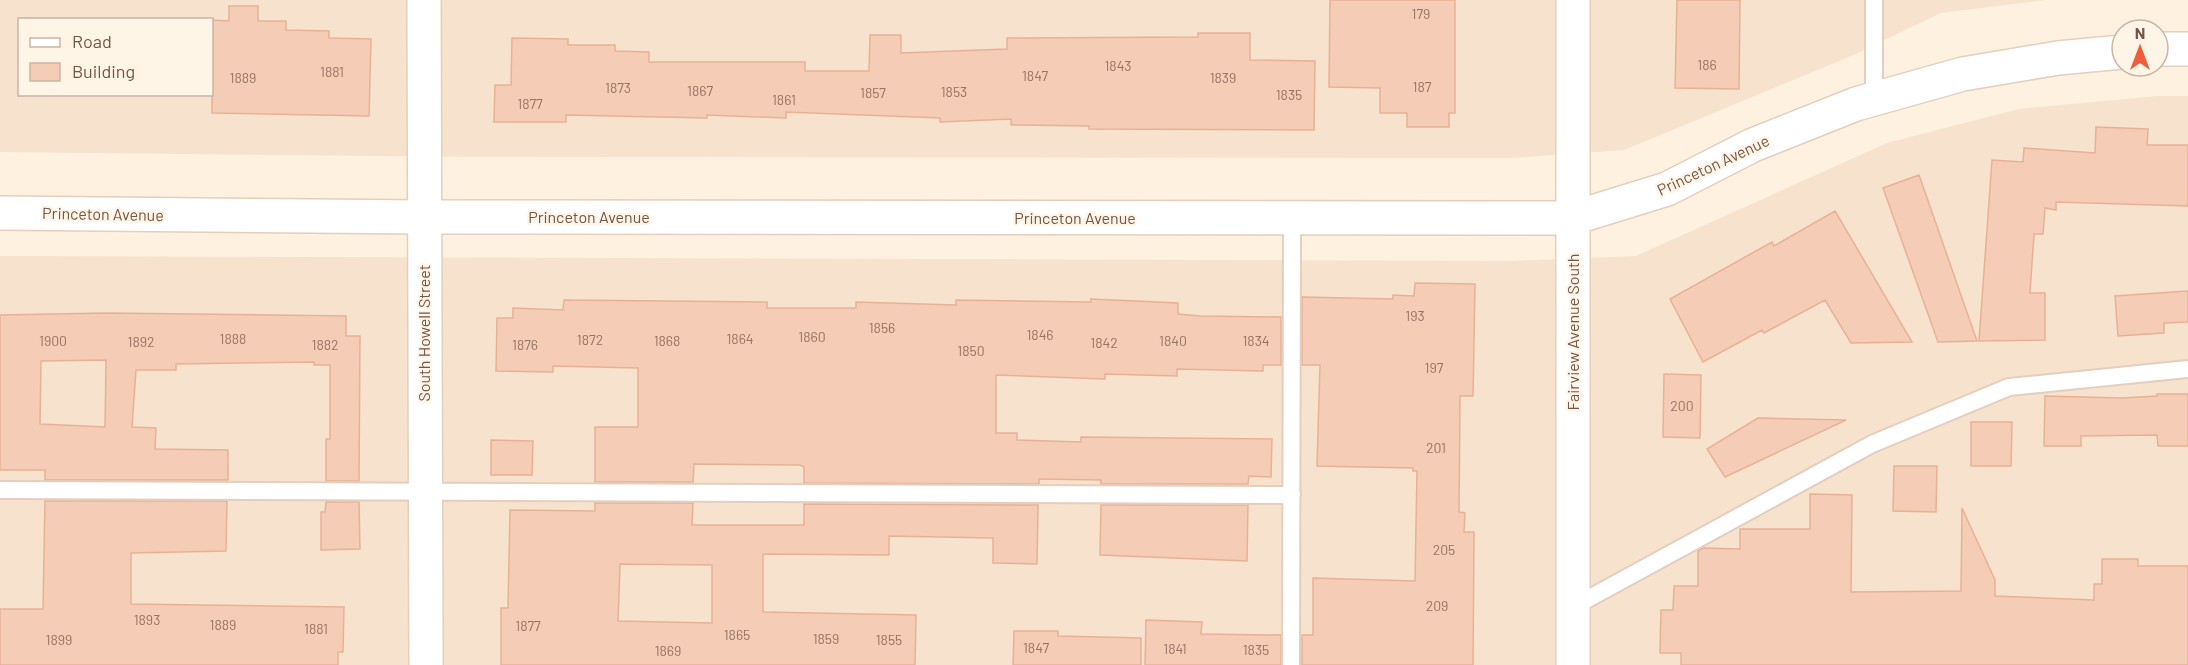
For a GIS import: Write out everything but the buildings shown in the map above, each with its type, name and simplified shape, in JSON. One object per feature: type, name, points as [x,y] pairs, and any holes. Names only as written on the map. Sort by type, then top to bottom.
[{"type":"street","name":"South Howell Street","points":[[424,0],[426,665]]},
{"type":"street","name":"Fairview Avenue South","points":[[1573,0],[1573,665]]},
{"type":"street","points":[[2170,49],[2188,50]]},
{"type":"street","name":"Princeton Avenue","points":[[0,213],[424,217],[1573,218],[1667,189],[1753,145],[1874,99],[1963,74],[2058,58],[2110,53]]},
{"type":"lane","points":[[1874,0],[1874,99]]},
{"type":"lane","points":[[1291,665],[1292,218]]},
{"type":"lane","points":[[1573,607],[1872,444],[2009,387],[2188,369]]},
{"type":"lane","points":[[0,490],[1292,495]]},
{"type":"shaded area","points":[[0,0],[2046,0],[1941,13],[1849,57],[1624,150],[1510,158],[477,157],[0,152]]},
{"type":"shaded area","points":[[2157,96],[2188,96],[2188,665],[0,665],[0,256],[1512,261],[1636,256],[1887,143],[2019,109]]}]
